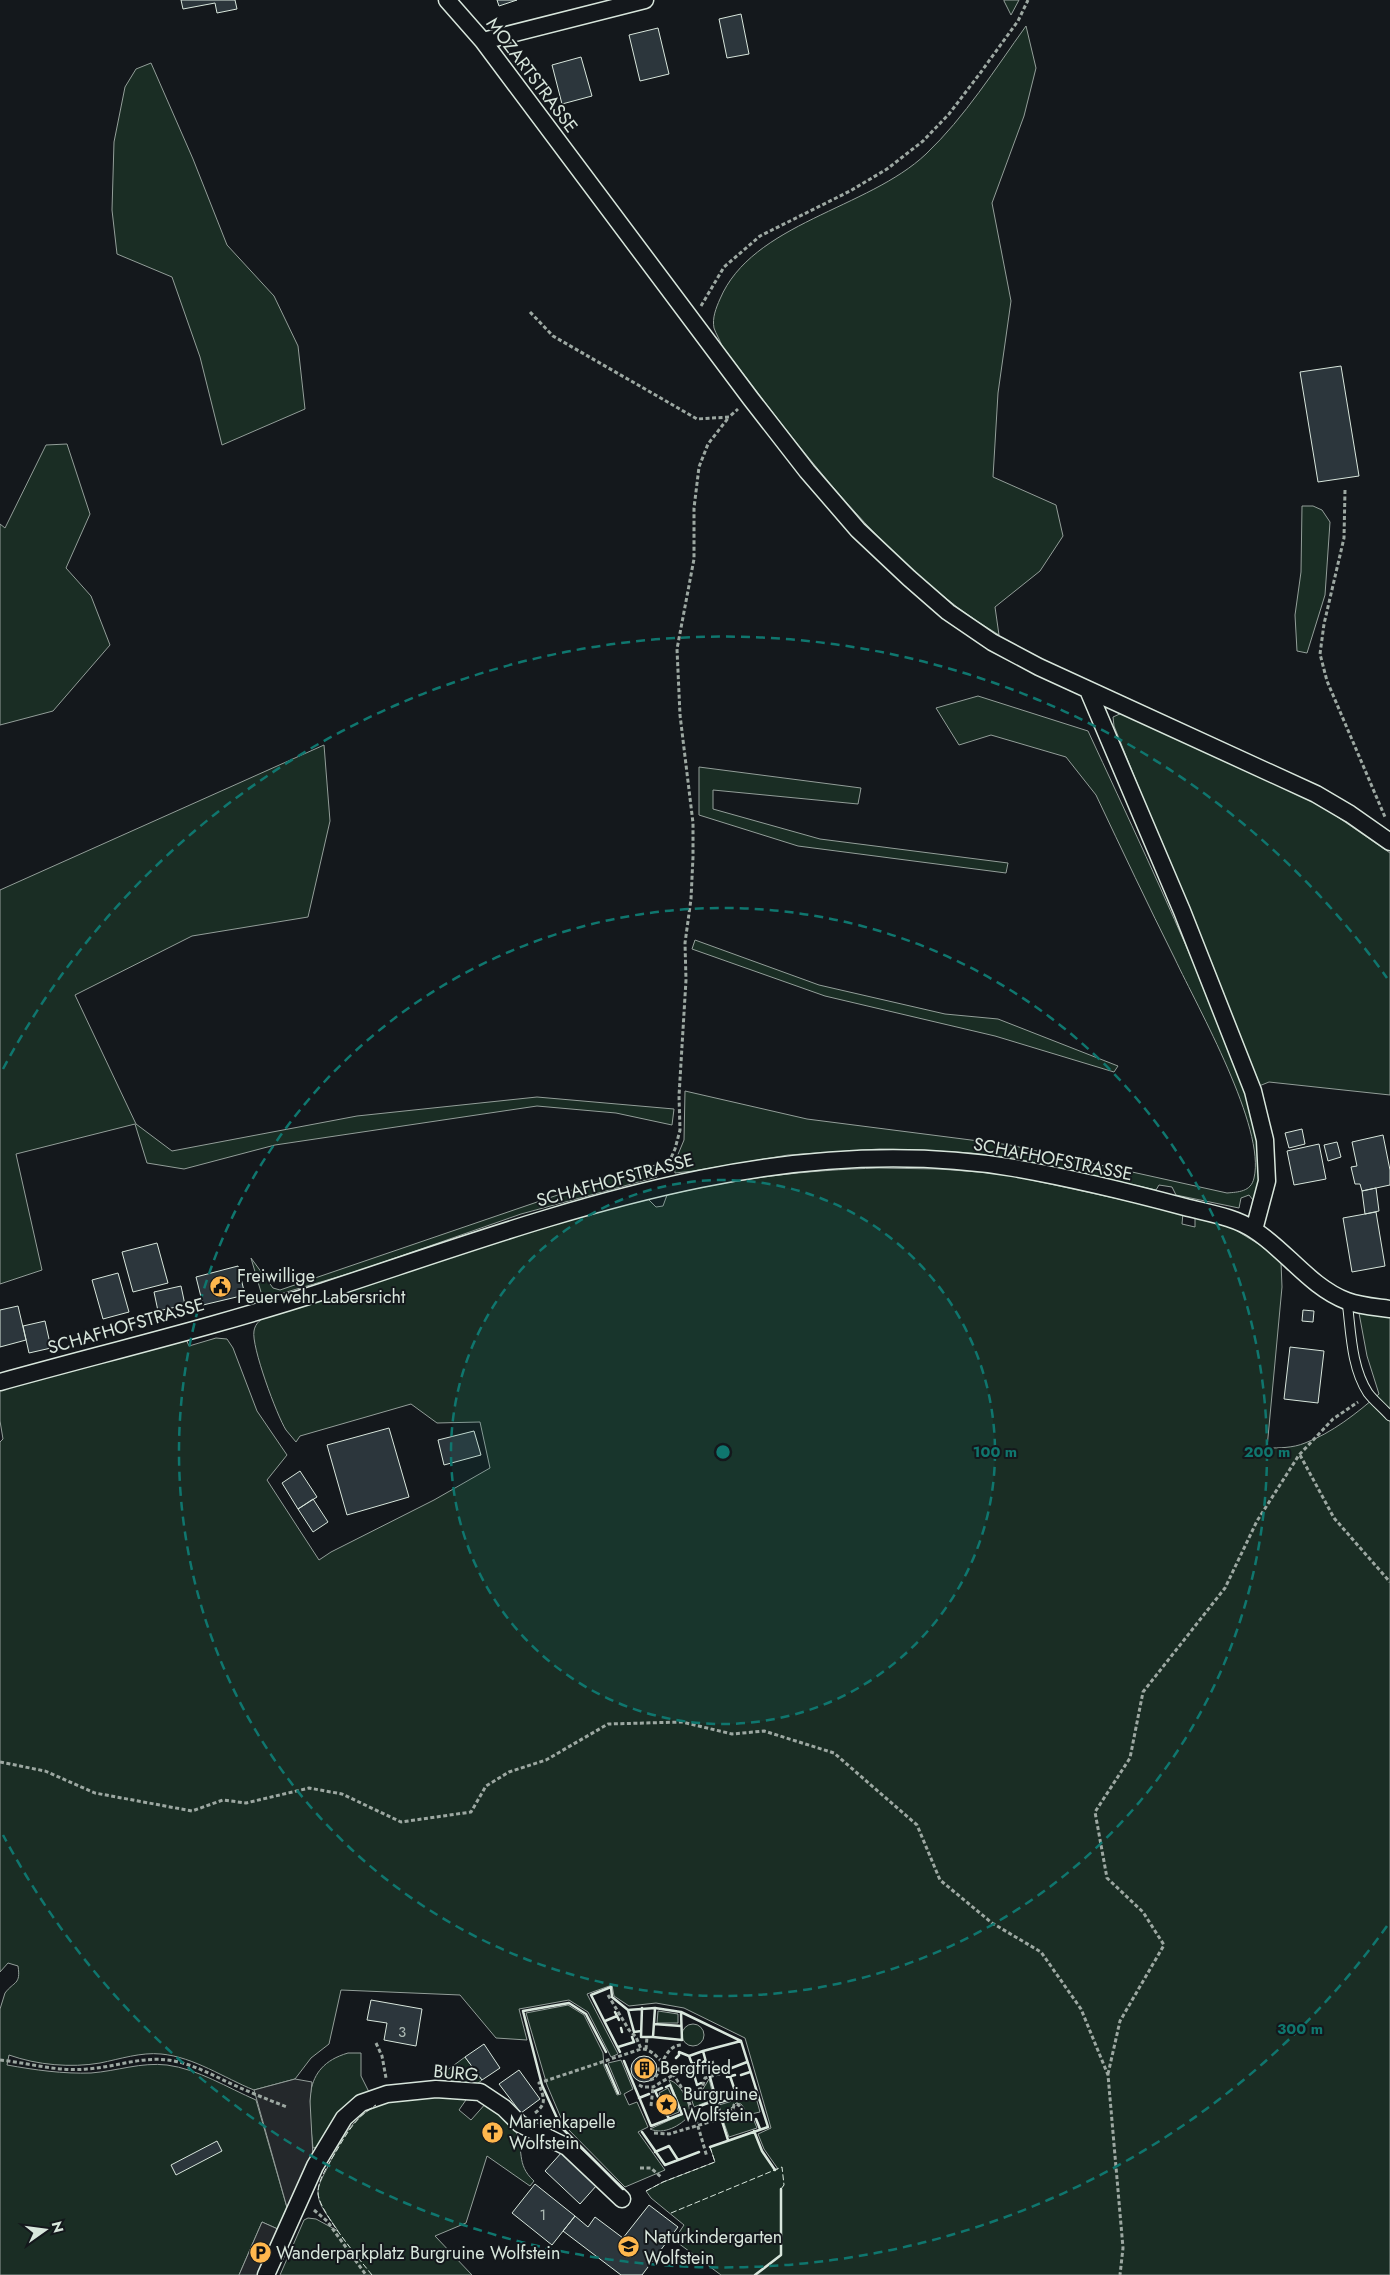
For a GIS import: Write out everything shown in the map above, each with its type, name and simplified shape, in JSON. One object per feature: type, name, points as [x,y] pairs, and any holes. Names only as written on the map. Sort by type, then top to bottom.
[{"type":"street","name":"MOZARTSTRASSE","points":[[447,0],[483,41],[750,400],[807,471],[858,530],[948,612],[992,642],[1088,690],[1316,794],[1350,814],[1390,842]]},
{"type":"street","points":[[483,41],[645,0]]},
{"type":"street","points":[[1088,690],[1182,911],[1253,1091],[1265,1140],[1267,1181],[1254,1230]]},
{"type":"street","name":"SCHAFHOFSTRASSE","points":[[0,1382],[319,1293],[507,1230],[662,1186],[723,1173],[839,1160],[976,1162],[1019,1169],[1164,1201],[1232,1220],[1254,1230],[1306,1274],[1347,1301]]},
{"type":"street","points":[[1347,1301],[1390,1310]]},
{"type":"street","name":"BURG","points":[[266,2275],[315,2166],[333,2134],[351,2110],[361,2103],[387,2094],[436,2089],[480,2092],[504,2108],[520,2124],[567,2147],[622,2199]]},
{"type":"lane","points":[[1347,1301],[1356,1362],[1361,1380],[1369,1394],[1390,1416]]},
{"type":"path","points":[[689,317],[704,303],[724,267],[760,236],[887,169],[924,141],[949,114],[981,72],[1018,21],[1028,0]]},
{"type":"path","points":[[530,312],[553,336],[690,415],[697,418],[729,417]]},
{"type":"path","points":[[662,1186],[680,1130],[679,1096],[686,989],[685,943],[691,899],[693,857],[693,823],[680,714],[678,649],[694,559],[694,508],[699,467],[708,444],[729,417],[750,400]]},
{"type":"path","points":[[1345,490],[1344,538],[1324,624],[1320,654],[1327,681],[1387,824]]},
{"type":"path","points":[[1108,2075],[1120,2021],[1164,1944],[1143,1912],[1107,1878],[1095,1812],[1130,1758],[1143,1692],[1225,1588],[1257,1521],[1299,1455],[1333,1419],[1369,1394]]},
{"type":"path","points":[[1299,1455],[1312,1482],[1334,1518],[1390,1582]]},
{"type":"path","points":[[0,1762],[45,1771],[96,1793],[192,1811],[223,1800],[246,1803],[309,1788],[342,1794],[401,1822],[471,1812],[486,1786],[509,1772],[546,1760],[608,1724],[682,1722],[732,1734],[764,1731],[834,1753],[917,1825],[940,1880],[992,1923],[1041,1952],[1081,2009],[1108,2075],[1123,2248],[1120,2275]]},
{"type":"path","points":[[608,1995],[629,2030],[636,2037],[641,2049]]},
{"type":"path","points":[[646,2049],[647,2037]]},
{"type":"path","points":[[376,2043],[382,2056],[386,2085]]},
{"type":"path","points":[[650,2080],[655,2078],[662,2062],[674,2047],[682,2045]]},
{"type":"path","points":[[520,2124],[543,2105],[540,2083],[641,2049],[646,2049],[653,2052],[674,2074],[686,2094],[698,2125],[707,2157]]},
{"type":"path","points":[[0,2059],[68,2070],[88,2069],[155,2059],[174,2061],[197,2068],[287,2106]]},
{"type":"path","points":[[639,2085],[653,2087],[674,2074],[714,2062]]},
{"type":"path","points":[[686,2094],[702,2088],[705,2078],[726,2072]]},
{"type":"path","points":[[651,2106],[653,2087]]},
{"type":"path","points":[[654,2133],[669,2134],[726,2117],[752,2116]]},
{"type":"path","points":[[640,2168],[651,2168],[661,2177]]},
{"type":"path","points":[[327,2221],[366,2275]]},
{"type":"green space","points":[[1019,0],[1011,15],[1004,1]]},
{"type":"green space","points":[[1026,26],[1036,68],[1024,116],[992,203],[1011,301],[998,393],[993,477],[1056,505],[1063,536],[1040,571],[995,607],[999,635],[958,608],[919,576],[848,504],[783,425],[722,346],[714,328],[714,321],[720,299],[736,273],[758,252],[784,234],[902,173],[926,154],[967,109]]},
{"type":"green space","points":[[151,63],[193,159],[227,245],[274,296],[298,346],[305,409],[222,445],[200,357],[172,277],[117,254],[112,210],[114,142],[125,87],[136,69]]},
{"type":"green space","points":[[67,444],[90,514],[66,568],[91,596],[110,645],[53,711],[0,725],[0,524],[5,528],[46,445]]},
{"type":"green space","points":[[1302,506],[1313,506],[1322,510],[1330,522],[1325,595],[1307,653],[1297,651],[1295,615],[1301,572]]},
{"type":"green space","points":[[978,696],[1088,731],[1228,1041],[1245,1089],[1258,1140],[1261,1174],[1259,1189],[1253,1200],[1249,1195],[1241,1198],[1239,1208],[1176,1195],[1172,1187],[1159,1185],[1156,1190],[1014,1158],[971,1153],[879,1149],[788,1155],[675,1173],[674,1164],[684,1140],[685,1091],[807,1119],[1010,1145],[1227,1193],[1247,1189],[1252,1183],[1255,1156],[1250,1130],[1228,1068],[1096,795],[1066,757],[991,735],[959,745],[936,708]]},
{"type":"green space","points":[[1122,713],[1310,798],[1390,853],[1390,1095],[1269,1082],[1259,1086],[1114,726],[1113,717]]},
{"type":"green space","points":[[324,745],[330,821],[308,917],[192,936],[75,995],[136,1124],[172,1151],[357,1116],[537,1097],[674,1109],[672,1125],[616,1113],[537,1106],[275,1145],[184,1169],[147,1163],[135,1124],[16,1154],[42,1270],[0,1284],[0,890]]},
{"type":"green space","points":[[699,767],[861,788],[858,804],[713,790],[713,809],[820,839],[1008,863],[1006,873],[798,846],[699,815]]},
{"type":"green space","points":[[695,940],[819,985],[945,1014],[998,1019],[1118,1066],[1114,1072],[995,1036],[825,996],[692,949]]},
{"type":"green space","points":[[660,1164],[657,1177],[521,1214],[361,1270],[263,1299],[251,1258],[273,1288],[280,1290],[619,1174]]},
{"type":"green space","points":[[879,1168],[939,1169],[1004,1174],[1183,1213],[1182,1224],[1195,1227],[1195,1216],[1234,1229],[1260,1245],[1281,1262],[1282,1287],[1267,1448],[1296,1446],[1315,1439],[1344,1422],[1379,1394],[1367,1356],[1359,1313],[1390,1317],[1390,2275],[721,2275],[674,2240],[684,2225],[651,2198],[646,2191],[663,2182],[715,2162],[710,2147],[754,2131],[762,2151],[775,2169],[778,2169],[764,2149],[758,2134],[771,2128],[745,2038],[684,2008],[656,2003],[629,2006],[614,1996],[612,1985],[587,1994],[618,2054],[611,2057],[588,2012],[569,2000],[519,2009],[527,2040],[496,2038],[460,1995],[341,1990],[329,2044],[311,2058],[295,2079],[254,2090],[185,2059],[161,2054],[138,2055],[89,2065],[42,2063],[9,2055],[7,2065],[60,2072],[91,2073],[157,2064],[179,2067],[190,2070],[256,2100],[288,2211],[280,2230],[262,2222],[239,2275],[0,2275],[0,2009],[5,1993],[18,1980],[19,1972],[18,1966],[8,1963],[0,1972],[0,1442],[3,1439],[0,1421],[0,1389],[186,1339],[189,1346],[216,1338],[227,1339],[233,1348],[257,1411],[287,1455],[267,1480],[319,1560],[331,1552],[434,1500],[490,1468],[480,1422],[437,1423],[411,1404],[300,1436],[296,1442],[282,1422],[256,1351],[254,1331],[262,1319],[529,1232],[647,1198],[656,1207],[663,1206],[667,1195],[720,1184],[799,1173]]},
{"type":"green space","points":[[568,2005],[584,2015],[603,2053],[604,2066],[617,2095],[621,2094],[608,2063],[621,2060],[633,2089],[624,2094],[629,2105],[637,2102],[648,2127],[638,2132],[665,2170],[625,2187],[564,2125],[547,2085],[526,2013]]},
{"type":"green space","points":[[658,2011],[678,2014],[678,2023],[657,2023]]},
{"type":"green space","points":[[693,2024],[703,2031],[704,2035],[697,2045],[693,2046],[683,2039],[682,2035],[689,2025]]},
{"type":"green space","points":[[348,2053],[361,2053],[361,2076],[369,2092],[351,2102],[345,2108],[319,2147],[313,2148],[310,2104],[311,2090],[315,2078],[322,2068],[333,2059]]},
{"type":"green space","points":[[465,2057],[482,2080],[477,2084],[452,2082],[446,2071]]},
{"type":"green space","points":[[709,2079],[714,2099],[694,2107],[690,2095],[703,2089]]},
{"type":"green space","points":[[669,2080],[677,2085],[684,2094],[690,2115],[682,2123],[672,2128],[655,2131],[650,2129],[683,2114]]},
{"type":"green space","points":[[668,2088],[679,2112],[669,2116],[659,2093]]},
{"type":"green space","points":[[755,2094],[760,2112],[742,2116],[744,2108],[741,2104],[736,2103],[731,2108],[734,2116],[722,2116],[719,2105]]},
{"type":"green space","points":[[424,2096],[468,2097],[459,2110],[471,2120],[487,2102],[499,2111],[510,2121],[515,2130],[520,2144],[524,2169],[534,2181],[530,2186],[487,2156],[466,2223],[435,2236],[472,2275],[280,2275],[304,2220],[308,2218],[316,2219],[338,2231],[321,2204],[318,2190],[322,2178],[347,2131],[365,2112],[376,2106]]},
{"type":"green space","points":[[753,2118],[757,2128],[729,2137],[723,2120]]},
{"type":"shaded area","points":[[295,2079],[312,2082],[310,2101],[313,2157],[288,2211],[254,2090]]},
{"type":"shaded area","name":"Wanderparkplatz Burgruine Wolfstein","points":[[262,2222],[280,2230],[261,2275],[239,2275]]},
{"type":"building","points":[[181,0],[235,0],[237,9],[217,13],[215,3],[183,9]]},
{"type":"building","points":[[497,0],[517,0],[499,6]]},
{"type":"building","points":[[741,14],[749,54],[727,58],[719,19]]},
{"type":"building","points":[[658,28],[669,74],[640,81],[629,35]]},
{"type":"building","points":[[581,57],[592,96],[562,104],[552,65]]},
{"type":"building","points":[[1341,366],[1359,476],[1318,482],[1300,372]]},
{"type":"building","points":[[1302,1129],[1305,1144],[1289,1148],[1285,1133]]},
{"type":"building","points":[[1383,1135],[1390,1170],[1390,1185],[1362,1191],[1360,1184],[1355,1184],[1351,1167],[1357,1166],[1352,1142]]},
{"type":"building","points":[[1337,1142],[1341,1157],[1328,1161],[1324,1145]]},
{"type":"building","points":[[1319,1144],[1326,1179],[1294,1185],[1287,1151]]},
{"type":"building","points":[[1376,1188],[1379,1211],[1365,1214],[1362,1191]]},
{"type":"building","points":[[1376,1212],[1385,1266],[1352,1272],[1343,1218]]},
{"type":"building","points":[[157,1243],[168,1283],[133,1292],[122,1252]]},
{"type":"building","name":"Freiwillige Feuerwehr Labersricht","points":[[238,1266],[245,1295],[203,1305],[196,1277]]},
{"type":"building","points":[[118,1273],[129,1312],[103,1319],[92,1280]]},
{"type":"building","points":[[181,1286],[185,1305],[158,1311],[154,1292]]},
{"type":"building","points":[[18,1306],[26,1340],[0,1347],[0,1310]]},
{"type":"building","points":[[1303,1310],[1314,1311],[1313,1322],[1302,1321]]},
{"type":"building","points":[[45,1321],[51,1348],[29,1353],[23,1326]]},
{"type":"building","points":[[1290,1347],[1324,1351],[1318,1403],[1284,1399]]},
{"type":"building","points":[[389,1428],[409,1497],[347,1515],[327,1445]]},
{"type":"building","points":[[474,1431],[481,1455],[444,1465],[438,1440]]},
{"type":"building","points":[[300,1471],[317,1497],[298,1509],[282,1483]]},
{"type":"building","points":[[313,1499],[328,1522],[313,1532],[298,1509]]},
{"type":"building","points":[[371,2000],[422,2009],[416,2046],[384,2040],[387,2023],[367,2020]]},
{"type":"building","points":[[484,2044],[500,2068],[482,2080],[465,2057]]},
{"type":"building","name":"Bergfried","points":[[644,2056],[653,2060],[657,2069],[653,2078],[644,2082],[635,2078],[631,2069],[635,2060]]},
{"type":"building","points":[[519,2070],[540,2099],[521,2113],[499,2084]]},
{"type":"building","name":"Marienkapelle Wolfstein","points":[[494,2124],[498,2124],[501,2131],[493,2141],[485,2134]]},
{"type":"building","points":[[217,2141],[222,2151],[176,2175],[171,2165]]},
{"type":"building","points":[[562,2152],[597,2185],[580,2204],[545,2171]]},
{"type":"building","points":[[535,2184],[575,2216],[552,2245],[512,2213]]},
{"type":"building","points":[[649,2205],[678,2227],[642,2275],[621,2275],[563,2231],[575,2216],[588,2227],[595,2217],[623,2238]]},
{"type":"fence","points":[[372,2275],[331,2222],[324,2210],[318,2192],[325,2171],[349,2130],[363,2114],[376,2105]]},
{"type":"fence","points":[[646,2191],[663,2182],[715,2162],[710,2147]]},
{"type":"fence","points":[[671,2213],[782,2167],[784,2185],[781,2189]]},
{"type":"wall","points":[[620,2052],[591,1995],[611,1987],[612,1997],[628,2010],[634,2032],[641,2031]]},
{"type":"wall","points":[[606,2052],[586,2014],[569,2003],[523,2011],[542,2085],[561,2127],[623,2189]]},
{"type":"wall","points":[[642,2008],[641,2037],[653,2037]]},
{"type":"wall","points":[[655,2008],[653,2037],[682,2040],[681,2012]]},
{"type":"wall","points":[[628,2010],[655,2008],[681,2012],[741,2041],[768,2127],[710,2147]]},
{"type":"wall","points":[[615,2012],[619,2020]]},
{"type":"wall","points":[[605,2021],[617,2016]]},
{"type":"wall","points":[[654,2024],[681,2026]]},
{"type":"wall","points":[[621,2028],[622,2032]]},
{"type":"wall","points":[[618,2047],[634,2042],[632,2037]]},
{"type":"wall","points":[[741,2041],[703,2051],[717,2103],[756,2092]]},
{"type":"wall","points":[[689,2056],[703,2051]]},
{"type":"wall","points":[[676,2058],[679,2052],[689,2056],[692,2064],[706,2061]]},
{"type":"wall","points":[[624,2061],[651,2126],[682,2114],[670,2085],[666,2087]]},
{"type":"wall","points":[[729,2069],[747,2062]]},
{"type":"wall","points":[[606,2065],[618,2093]]},
{"type":"wall","points":[[701,2083],[697,2085],[693,2071],[707,2067]]},
{"type":"wall","points":[[709,2074],[725,2070]]},
{"type":"wall","points":[[741,2075],[750,2072]]},
{"type":"wall","points":[[727,2077],[735,2075]]},
{"type":"wall","points":[[730,2076],[734,2088]]},
{"type":"wall","points":[[662,2088],[655,2091],[669,2119]]},
{"type":"wall","points":[[639,2098],[649,2094]]},
{"type":"wall","points":[[700,2106],[716,2100]]},
{"type":"wall","points":[[717,2103],[720,2116]]},
{"type":"wall","points":[[756,2119],[760,2129]]},
{"type":"wall","points":[[722,2121],[728,2140]]},
{"type":"wall","points":[[754,2131],[762,2151],[775,2170]]},
{"type":"wall","points":[[642,2132],[665,2165],[699,2152]]},
{"type":"wall","points":[[655,2152],[669,2146],[678,2160]]},
{"type":"wall","points":[[755,2275],[781,2255],[781,2189]]},
{"type":"place","name":"Freiwillige Feuerwehr Labersricht","points":[[221,1286]]},
{"type":"place","name":"Bergfried","points":[[644,2068]]},
{"type":"place","name":"Burgruine Wolfstein","points":[[667,2104]]},
{"type":"place","name":"Marienkapelle Wolfstein","points":[[493,2132]]},
{"type":"place","name":"Naturkindergarten Wolfstein","points":[[628,2247]]},
{"type":"place","name":"Wanderparkplatz Burgruine Wolfstein","points":[[260,2253]]}]
